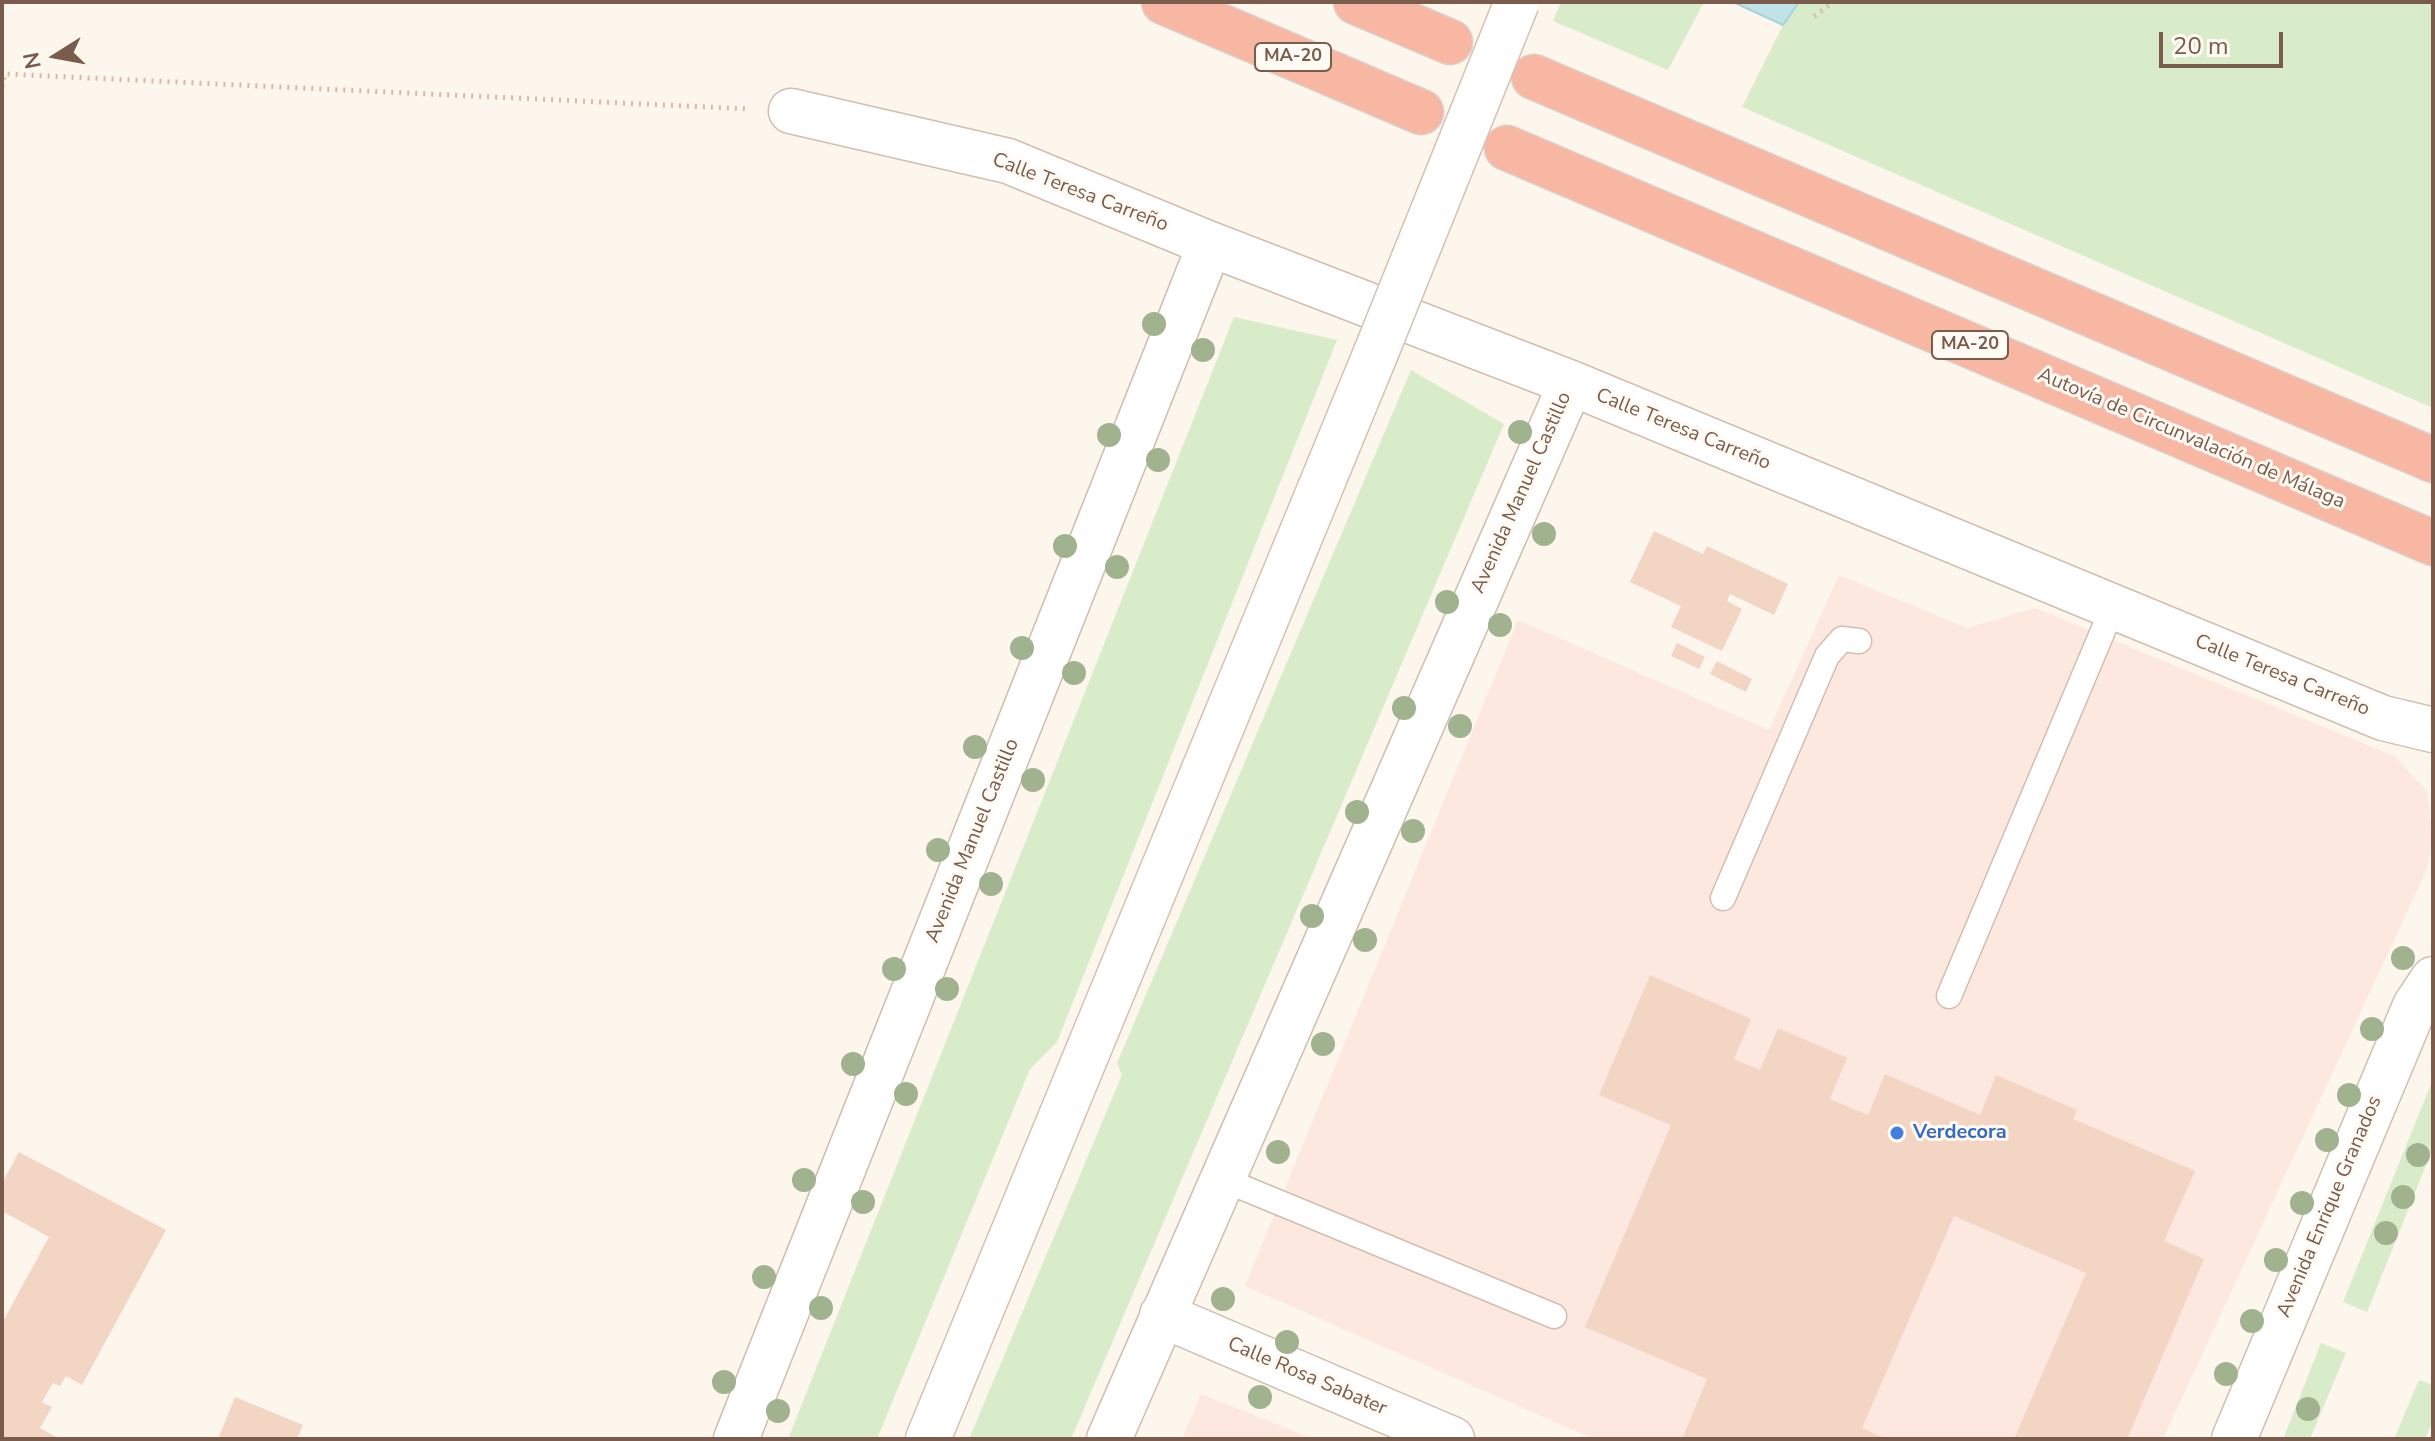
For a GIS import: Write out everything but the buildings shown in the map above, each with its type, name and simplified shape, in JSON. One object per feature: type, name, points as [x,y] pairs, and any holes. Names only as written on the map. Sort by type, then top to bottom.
[{"type":"highway","name":"MA-20","points":[[1164,2],[1421,112]]},
{"type":"highway","points":[[1356,2],[1450,42]]},
{"type":"highway","points":[[1534,77],[2433,460]]},
{"type":"highway","name":"Autovía de Circunvalación de Málaga","points":[[1507,148],[2433,543]]},
{"type":"street","points":[[928,1439],[1375,355],[1517,2]]},
{"type":"street","name":"Calle Teresa Carreño","points":[[791,111],[1008,161],[1210,244],[1571,383],[2383,718],[2433,730]]},
{"type":"street","name":"Avenida Manuel Castillo","points":[[736,1439],[1210,244]]},
{"type":"street","name":"Avenida Manuel Castillo","points":[[1109,1439],[1571,383]]},
{"type":"street","name":"Calle Teresa Carreño","points":[[2383,718],[2433,760]]},
{"type":"street","name":"Avenida Enrique Granados","points":[[2234,1439],[2415,1006],[2433,979]]},
{"type":"street","name":"Calle Rosa Sabater","points":[[1162,1315],[1452,1439]]},
{"type":"lane","points":[[1949,996],[2113,607]]},
{"type":"lane","points":[[1723,898],[1827,656],[1842,639],[1859,641]]},
{"type":"lane","points":[[1222,1179],[1554,1316]]},
{"type":"path","points":[[1814,16],[1834,2]]},
{"type":"path","points":[[2,87],[5,74],[791,111]]},
{"type":"shaded area","points":[[1839,575],[1967,628],[2035,608],[2394,756],[2427,791],[2433,837],[2426,871],[2163,1439],[1594,1439],[1245,1286],[1518,620],[1769,730]]},
{"type":"shaded area","points":[[1201,1394],[1314,1439],[1182,1439]]},
{"type":"green space","points":[[1561,2],[1704,2],[1668,70],[1553,21]]},
{"type":"green space","points":[[1799,2],[2433,2],[2433,408],[1742,107],[1783,25]]},
{"type":"green space","points":[[1234,317],[1337,340],[1057,1042],[1030,1069],[877,1439],[788,1439]]},
{"type":"green space","points":[[1411,370],[1504,424],[1071,1439],[969,1439],[1122,1075],[1117,1063]]},
{"type":"green space","points":[[2433,1079],[2433,1148],[2367,1312],[2343,1302]]},
{"type":"green space","points":[[2321,1343],[2346,1353],[2310,1439],[2283,1439]]},
{"type":"green space","points":[[2419,1380],[2433,1385],[2433,1421],[2425,1439],[2394,1439]]},
{"type":"water","points":[[1733,2],[1799,2],[1783,25]]},
{"type":"place","name":"Verdecora","points":[[1897,1133]]}]
